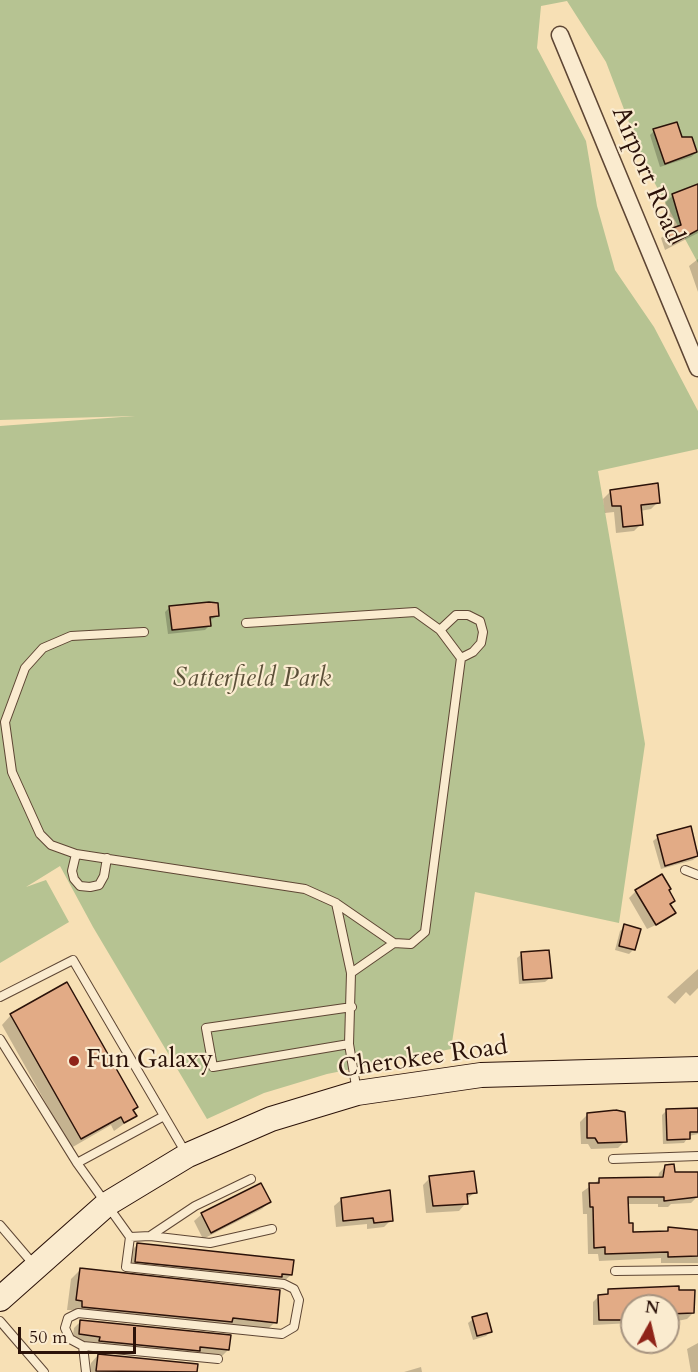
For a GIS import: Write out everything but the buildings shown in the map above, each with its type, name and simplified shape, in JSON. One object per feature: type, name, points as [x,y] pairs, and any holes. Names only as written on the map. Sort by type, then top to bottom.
[{"type":"main road","name":"Cherokee Road","points":[[0,1299],[107,1204],[188,1155],[271,1119],[357,1094],[481,1075],[698,1069]]},
{"type":"street","name":"Airport Road","points":[[560,35],[698,368]]},
{"type":"lane","points":[[144,632],[71,636],[43,648],[25,668],[4,722],[12,772],[40,834],[51,845],[76,854],[305,889],[336,903],[394,943],[411,944],[425,932],[461,658],[440,630],[415,612],[246,623]]},
{"type":"lane","points":[[440,630],[456,615],[468,615],[480,621],[483,632],[481,643],[461,658]]},
{"type":"lane","points":[[76,854],[72,871],[74,879],[80,886],[99,885],[104,876],[107,858]]},
{"type":"lane","points":[[685,870],[698,875]]},
{"type":"lane","points":[[336,903],[351,973],[352,1007],[349,1044],[357,1094]]},
{"type":"lane","points":[[351,973],[394,943]]},
{"type":"lane","points":[[0,997],[73,960],[188,1155]]},
{"type":"lane","points":[[349,1044],[213,1067],[206,1028],[352,1007]]},
{"type":"lane","points":[[0,1039],[77,1163],[130,1237],[126,1267],[284,1284],[294,1289],[299,1300],[294,1327],[282,1334],[78,1313],[68,1318],[65,1328],[70,1339],[83,1346],[219,1359]]},
{"type":"lane","points":[[77,1163],[164,1116]]},
{"type":"lane","points":[[613,1159],[698,1156]]},
{"type":"lane","points":[[150,1236],[195,1206],[252,1179]]},
{"type":"lane","points":[[0,1225],[36,1267]]},
{"type":"lane","points":[[130,1237],[150,1236],[210,1243],[272,1229]]},
{"type":"lane","points":[[615,1271],[698,1270]]},
{"type":"lane","points":[[0,1321],[44,1372]]},
{"type":"lane","points":[[83,1346],[86,1372]]},
{"type":"green space","name":"Satterfield Park","points":[[0,0],[698,0],[698,263],[646,167],[606,62],[567,1],[541,6],[537,48],[586,141],[597,206],[615,270],[654,327],[698,411],[698,449],[598,471],[645,744],[619,923],[475,892],[451,1049],[327,1074],[264,1093],[207,1119],[93,927],[60,866],[26,887],[46,880],[69,922],[0,963],[0,426],[135,416],[0,420]]},
{"type":"place","name":"Fun Galaxy","points":[[74,1061]]}]
